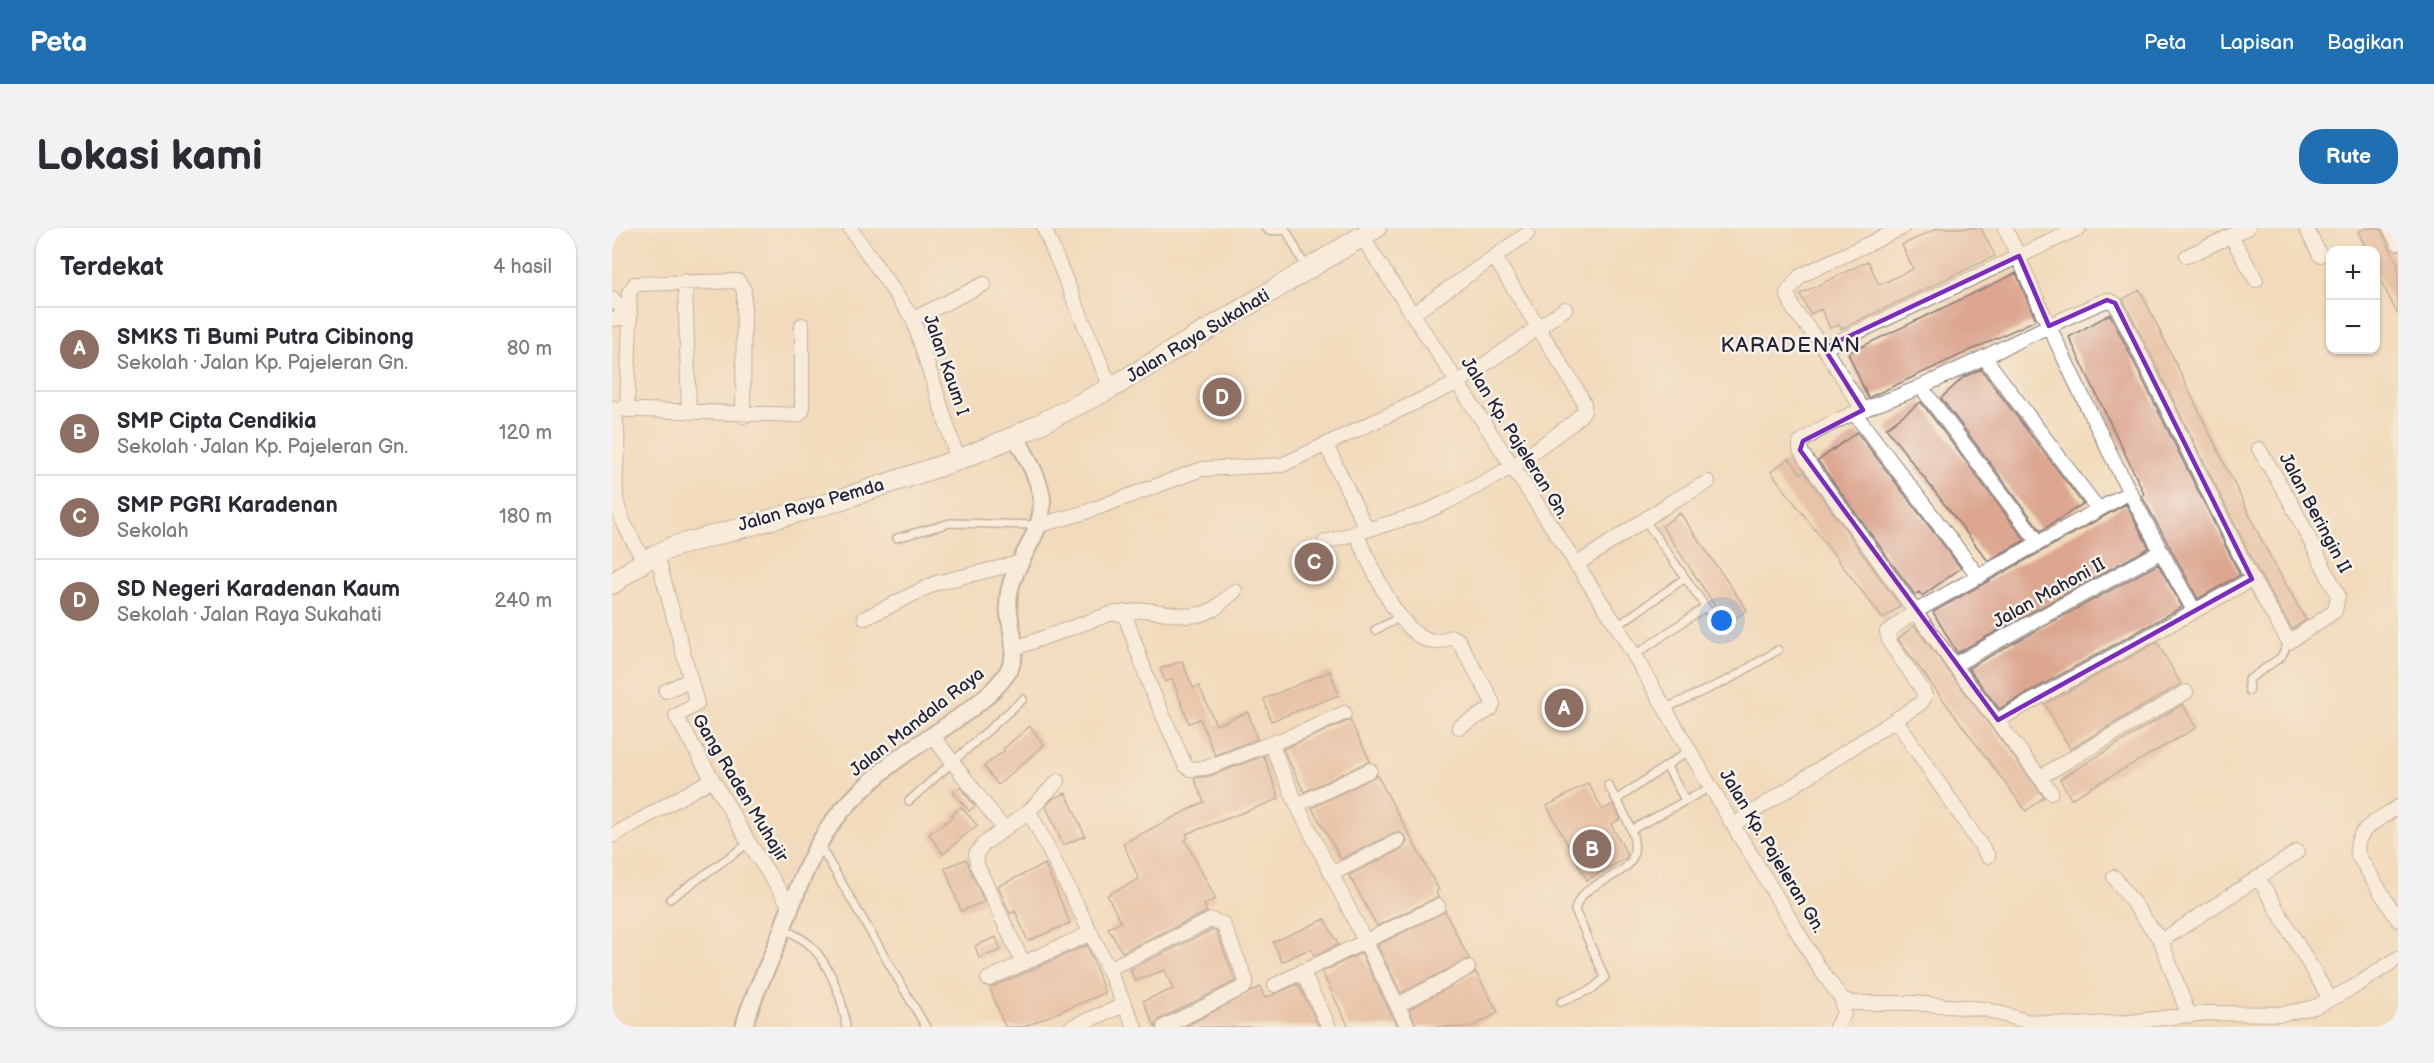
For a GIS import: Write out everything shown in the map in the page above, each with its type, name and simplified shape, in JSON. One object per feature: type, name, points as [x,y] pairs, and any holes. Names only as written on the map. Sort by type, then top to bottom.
[{"type":"main road","name":"Jalan Raya Sukahati","points":[[1016,436],[1111,388],[1307,272],[1369,232]]},
{"type":"main road","name":"Jalan Raya Pemda","points":[[612,584],[651,558],[716,533],[827,504],[958,459],[1016,436]]},
{"type":"street","name":"Jalan Kaum I","points":[[850,228],[913,319],[958,459]]},
{"type":"street","points":[[1044,228],[1111,388]]},
{"type":"street","points":[[1902,228],[1800,276],[1787,293],[1794,310],[1824,348],[1859,412],[1978,577]]},
{"type":"street","points":[[2005,228],[2049,326],[2130,492],[2160,552],[2194,610]]},
{"type":"street","points":[[1824,348],[2079,228]]},
{"type":"street","points":[[2187,256],[2248,228]]},
{"type":"street","points":[[2306,228],[2320,255]]},
{"type":"street","points":[[2390,228],[2398,243]]},
{"type":"street","name":"Jalan Kp. Pajeleran Gn.","points":[[1369,232],[1414,314],[1617,626],[1691,749],[1733,825],[1820,969],[1842,999]]},
{"type":"street","points":[[1414,314],[1527,234]]},
{"type":"street","points":[[2231,236],[2256,280]]},
{"type":"street","points":[[1324,542],[1421,514],[1512,467],[1574,422],[1584,411],[1584,403],[1577,390],[1495,258]]},
{"type":"street","points":[[685,281],[689,411]]},
{"type":"street","name":"Gang Raden Muhajir","points":[[743,416],[744,290],[742,285],[738,281],[636,284],[629,293],[630,317],[616,409],[616,498],[624,521],[651,558],[697,704],[676,716],[711,780],[791,908]]},
{"type":"street","points":[[913,319],[984,284]]},
{"type":"street","points":[[612,298],[630,317]]},
{"type":"street","points":[[2051,792],[1954,665],[1800,450],[1803,441],[1859,412],[1921,387],[2107,300],[2115,303],[2252,579],[2289,642]]},
{"type":"street","points":[[1040,525],[1083,513],[1202,469],[1282,465],[1459,382],[1565,309]]},
{"type":"street","points":[[612,319],[630,317]]},
{"type":"street","points":[[616,409],[689,411],[743,416],[795,416],[801,413],[802,325]]},
{"type":"street","points":[[1984,357],[2098,509]]},
{"type":"street","points":[[1921,387],[2039,543]]},
{"type":"street","name":"Jalan Mandala Raya","points":[[744,1027],[818,843],[866,786],[982,699],[1005,677],[1015,656],[1008,594],[1019,563],[1040,525],[1041,491],[1016,436]]},
{"type":"street","points":[[1326,445],[1360,530],[1400,618],[1427,640],[1434,642],[1455,638],[1473,665],[1493,704],[1491,709],[1459,727]]},
{"type":"street","name":"Jalan Beringin II","points":[[2259,448],[2289,499],[2338,595],[2339,603],[2335,611],[2289,642]]},
{"type":"street","points":[[1576,565],[1644,519],[1708,482]]},
{"type":"street","points":[[1733,825],[1921,703],[1925,696],[1886,635],[1916,611],[2130,492]]},
{"type":"street","name":"Jalan Mahoni II","points":[[1954,665],[2160,552]]},
{"type":"street","points":[[865,618],[936,583],[1019,563]]},
{"type":"street","points":[[1998,720],[2252,579]]},
{"type":"street","points":[[1015,648],[1124,612],[1146,610],[1189,616],[1202,614],[1214,609],[1235,591]]},
{"type":"street","points":[[1124,612],[1150,686],[1185,765],[1190,769],[1206,768],[1271,744],[1344,712]]},
{"type":"street","points":[[666,691],[690,680]]},
{"type":"street","points":[[2040,777],[2186,692]]},
{"type":"street","points":[[1896,720],[1988,856]]},
{"type":"street","points":[[932,735],[1004,828]]},
{"type":"street","points":[[1271,744],[1297,805],[1408,1027]]},
{"type":"street","points":[[1297,805],[1370,770]]},
{"type":"street","points":[[612,836],[711,780]]},
{"type":"street","points":[[1023,963],[976,865],[976,854],[1004,828],[1029,811],[1058,781]]},
{"type":"street","points":[[2398,807],[2364,830],[2356,846],[2358,855],[2398,920]]},
{"type":"street","points":[[1029,811],[1091,933],[1135,1027]]},
{"type":"street","points":[[1331,874],[1398,841]]},
{"type":"street","points":[[2161,941],[2297,852]]},
{"type":"street","points":[[2114,877],[2161,941],[2189,1016]]},
{"type":"street","points":[[2259,879],[2331,999]]},
{"type":"street","points":[[1275,985],[1438,906]]},
{"type":"street","points":[[1108,969],[1211,920],[1223,924],[1246,980],[1244,987],[1164,1027]]},
{"type":"street","points":[[988,979],[1091,933]]},
{"type":"street","points":[[1836,1027],[1844,1014],[1842,999],[1852,1003],[1926,1004],[1984,1009],[2026,1021],[2049,1024],[2109,1025],[2235,1012],[2282,1014],[2299,1012],[2331,999],[2398,958]]},
{"type":"street","points":[[1398,1005],[1468,968]]},
{"type":"street","points":[[1302,971],[1329,1027]]},
{"type":"street","points":[[1071,1027],[1125,1005]]},
{"type":"street","points":[[2235,1012],[2238,1027]]},
{"type":"lane","points":[[1265,228],[1269,231],[1285,229],[1307,272]]},
{"type":"lane","points":[[1644,519],[1712,616]]},
{"type":"lane","points":[[897,538],[950,523],[1040,525]]},
{"type":"lane","points":[[1617,626],[1685,578]]},
{"type":"lane","points":[[1635,655],[1705,607]]},
{"type":"lane","points":[[1375,630],[1400,618]]},
{"type":"lane","points":[[2249,691],[2248,680],[2282,657],[2289,642]]},
{"type":"lane","points":[[1666,708],[1730,679],[1778,650]]},
{"type":"lane","points":[[909,801],[1023,699]]},
{"type":"lane","points":[[1616,800],[1691,749]]},
{"type":"lane","points":[[1667,767],[1685,800]]},
{"type":"lane","points":[[1561,1002],[1592,989],[1605,978],[1575,910],[1577,900],[1586,891],[1627,869],[1634,849],[1631,830],[1608,785]]},
{"type":"lane","points":[[1631,830],[1712,786]]},
{"type":"lane","points":[[669,899],[749,843]]},
{"type":"lane","points":[[818,843],[926,1027]]},
{"type":"lane","points":[[783,928],[811,946],[828,971],[844,1011],[846,1027]]},
{"type":"highlighted area","points":[[2019,256],[2049,326],[2107,300],[2115,303],[2252,579],[1998,720],[1800,450],[1803,441],[1863,410],[1824,348]]},
{"type":"building","points":[[1938,228],[1981,228],[1995,256],[1841,329],[1839,325],[1830,328],[1821,309],[1810,314],[1800,294],[1868,261],[1879,285],[1913,269],[1902,245]]},
{"type":"building","points":[[2366,228],[2380,228],[2398,265],[2398,315],[2380,279],[2380,246],[2365,246],[2358,232]]},
{"type":"building","points":[[2016,273],[2036,320],[1868,398],[1848,353]]},
{"type":"building","points":[[2140,290],[2266,549],[2306,620],[2292,629],[2260,575],[2123,299]]},
{"type":"building","points":[[2110,314],[2240,575],[2198,599],[2142,496],[2144,494],[2140,485],[2069,337]]},
{"type":"building","points":[[1981,369],[2083,504],[2041,531],[1941,398],[1964,377]]},
{"type":"building","points":[[1921,402],[2025,540],[1988,561],[1886,428]]},
{"type":"building","points":[[1857,432],[1961,568],[1922,596],[1919,592],[1915,595],[1818,461]]},
{"type":"building","points":[[1789,458],[1801,474],[1804,472],[1900,606],[1883,619],[1771,472]]},
{"type":"building","points":[[2126,504],[2149,548],[1957,653],[1933,612]]},
{"type":"building","points":[[1680,513],[1747,610],[1727,624],[1662,526]]},
{"type":"building","points":[[2158,564],[2182,607],[1999,709],[1968,668]]},
{"type":"building","points":[[1914,625],[2044,797],[2026,811],[1898,639]]},
{"type":"building","points":[[2157,642],[2181,684],[2070,749],[2045,704]]},
{"type":"building","points":[[1182,661],[1193,688],[1199,686],[1216,725],[1248,712],[1257,739],[1215,755],[1200,719],[1189,723],[1172,679],[1165,682],[1160,669]]},
{"type":"building","points":[[1330,671],[1339,695],[1271,721],[1264,699]]},
{"type":"building","points":[[2183,704],[2196,728],[2071,799],[2060,779]]},
{"type":"building","points":[[1350,720],[1370,761],[1304,792],[1283,749]]},
{"type":"building","points":[[1030,726],[1044,745],[998,785],[984,766],[1004,751],[1003,749]]},
{"type":"building","points":[[1264,756],[1279,799],[1186,834],[1188,838],[1185,840],[1216,899],[1204,905],[1207,912],[1122,952],[1108,928],[1121,922],[1107,895],[1139,879],[1123,843],[1204,802],[1194,778],[1209,776]]},
{"type":"building","points":[[1377,775],[1439,890],[1436,892],[1438,897],[1377,926],[1349,875],[1402,849],[1407,842],[1406,837],[1399,832],[1394,833],[1341,859],[1312,808]]},
{"type":"building","points":[[1588,783],[1603,810],[1613,804],[1621,819],[1611,824],[1627,854],[1625,859],[1587,880],[1547,806]]},
{"type":"building","points":[[960,787],[975,806],[969,811],[953,793]]},
{"type":"building","points":[[1066,793],[1085,836],[1063,845],[1046,806],[1054,798]]},
{"type":"building","points":[[961,807],[977,825],[943,854],[929,834],[953,817],[951,815]]},
{"type":"building","points":[[966,859],[984,902],[961,911],[945,868]]},
{"type":"building","points":[[1045,864],[1070,923],[1028,941],[1015,911],[1010,914],[998,886]]},
{"type":"building","points":[[1445,911],[1469,959],[1401,993],[1377,945]]},
{"type":"building","points":[[1325,919],[1338,945],[1314,956],[1311,948],[1282,962],[1273,942]]},
{"type":"building","points":[[1212,930],[1216,931],[1236,981],[1160,1019],[1155,1027],[1143,1001],[1173,989],[1165,970],[1135,981],[1130,969]]},
{"type":"building","points":[[996,937],[1001,950],[979,958],[975,946]]},
{"type":"building","points":[[1087,945],[1105,993],[1023,1027],[1005,1027],[990,988]]},
{"type":"building","points":[[1361,953],[1398,1027],[1349,1027],[1322,972]]},
{"type":"building","points":[[1476,972],[1498,1013],[1471,1027],[1417,1027],[1409,1009]]},
{"type":"building","points":[[1298,984],[1319,1027],[1184,1027],[1260,987],[1265,998]]},
{"type":"place","name":"SD Negeri Karadenan Kaum","points":[[1222,397]]},
{"type":"place","name":"SMP PGRI Karadenan","points":[[1314,562]]},
{"type":"place","name":"SMKS Ti Bumi Putra Cibinong","points":[[1564,708]]},
{"type":"place","name":"SMP Cipta Cendikia","points":[[1592,849]]},
{"type":"district","name":"KARADENAN","points":[[1791,345]]}]
